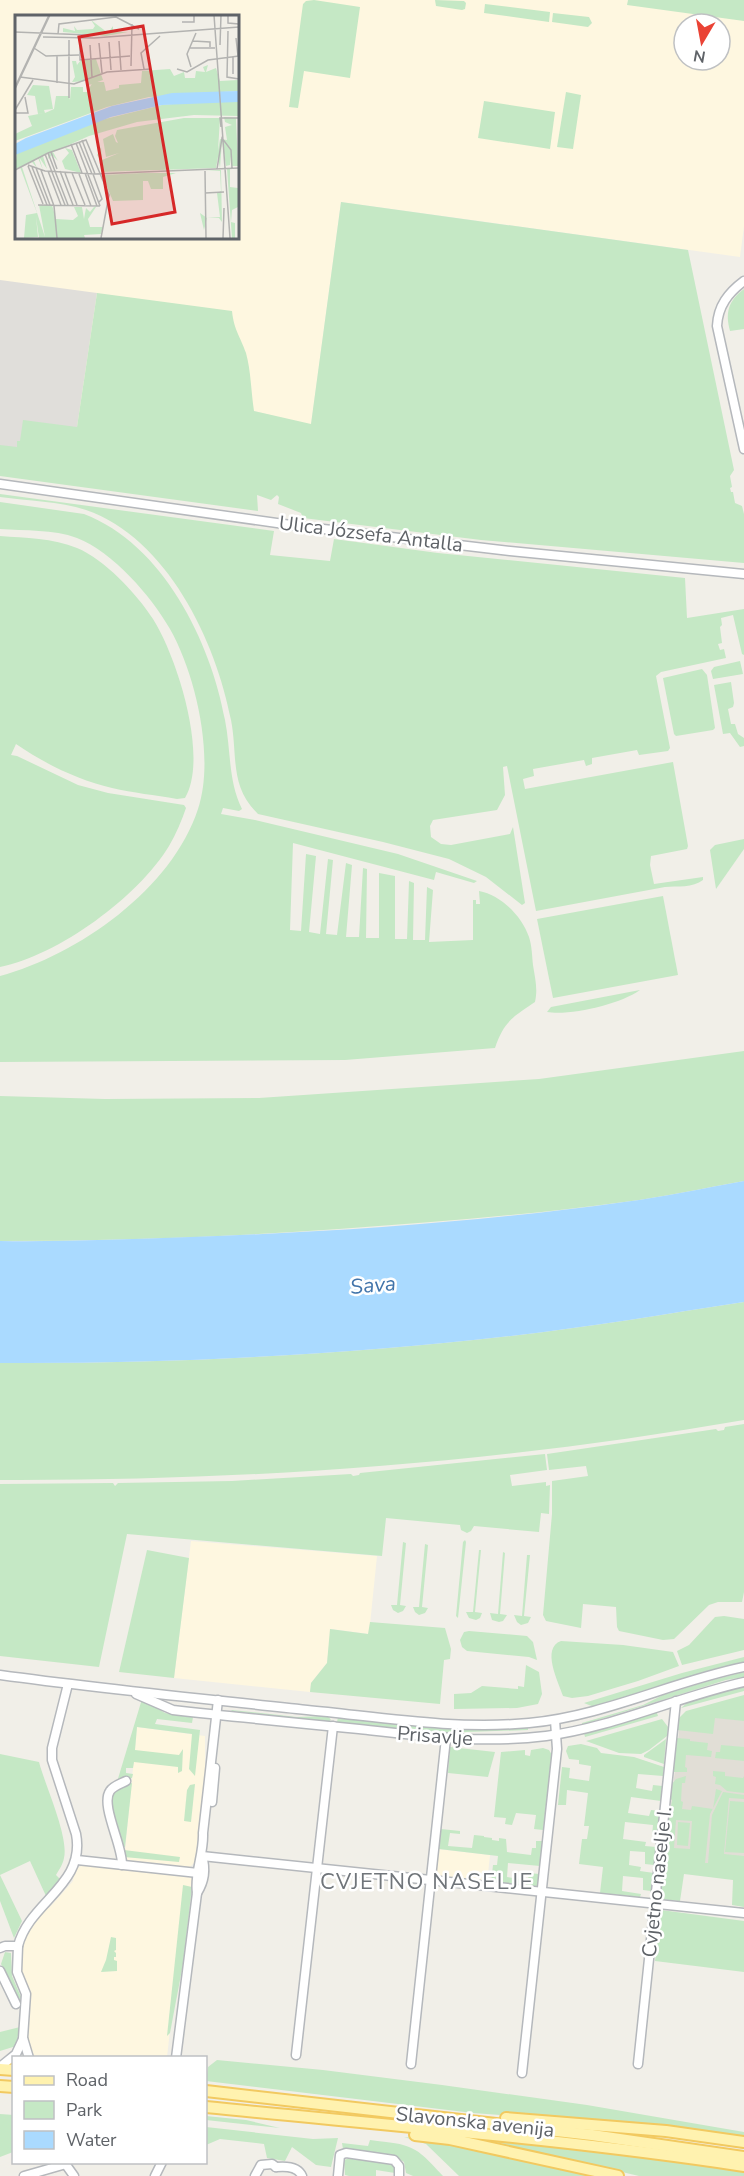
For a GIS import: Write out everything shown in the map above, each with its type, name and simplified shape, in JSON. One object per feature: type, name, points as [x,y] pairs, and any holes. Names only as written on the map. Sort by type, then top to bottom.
[{"type":"main road","name":"Slavonska avenija","points":[[207,2091],[592,2135],[744,2157]]},
{"type":"main road","name":"Slavonska avenija","points":[[208,2108],[573,2142],[744,2166]]},
{"type":"main road","points":[[434,2117],[460,2115],[626,2127],[706,2135],[744,2142]]},
{"type":"main road","points":[[368,2124],[396,2132],[450,2139],[618,2176]]},
{"type":"street","points":[[744,281],[724,301],[719,311],[717,326],[744,449]]},
{"type":"street","name":"Ulica Józsefa Antalla","points":[[0,484],[297,526],[510,551],[744,574]]},
{"type":"street","name":"Prisavlje","points":[[0,1675],[447,1724],[495,1725],[555,1720],[608,1708],[696,1679],[744,1667]]},
{"type":"street","name":"Prisavlje","points":[[123,1690],[166,1708],[446,1738],[498,1740],[556,1734],[622,1718],[744,1682]]},
{"type":"street","points":[[14,2056],[23,2038],[26,1994],[17,1972],[18,1946],[24,1928],[71,1872],[77,1860],[76,1834],[51,1760],[68,1684]]},
{"type":"street","points":[[176,2056],[202,1856],[202,1833],[218,1700]]},
{"type":"street","name":"Cvjetno naselje I.","points":[[638,2064],[676,1701]]},
{"type":"street","points":[[522,2073],[557,1749],[555,1720]]},
{"type":"street","points":[[296,2055],[333,1726]]},
{"type":"street","points":[[411,2064],[446,1738]]},
{"type":"street","points":[[122,1865],[107,1799],[112,1789],[126,1781]]},
{"type":"street","points":[[202,1856],[744,1913]]},
{"type":"street","points":[[197,1893],[202,1885],[205,1865],[202,1856]]},
{"type":"street","points":[[77,1860],[198,1873]]},
{"type":"street","points":[[0,1948],[18,1946]]},
{"type":"street","points":[[0,1971],[16,2004]]},
{"type":"street","points":[[23,2038],[28,2056]]},
{"type":"street","points":[[0,2068],[12,2058]]},
{"type":"street","points":[[338,2176],[340,2155],[346,2153],[394,2160],[399,2166],[399,2176]]},
{"type":"street","points":[[24,2176],[65,2164],[74,2176]]},
{"type":"street","points":[[255,2176],[261,2165],[272,2164],[276,2172],[291,2167],[298,2170],[302,2176]]},
{"type":"shaded area","points":[[0,0],[744,0],[744,226],[740,257],[341,202],[311,425],[254,411],[260,474],[256,498],[257,508],[0,474]]},
{"type":"shaded area","points":[[0,280],[97,293],[77,427],[0,474]]},
{"type":"shaded area","points":[[191,1541],[377,1556],[369,1634],[331,1629],[327,1663],[311,1683],[310,1692],[174,1678]]},
{"type":"shaded area","points":[[744,1703],[744,1872],[665,1863],[680,1722]]},
{"type":"shaded area","points":[[137,1727],[205,1736],[205,1773],[195,1862],[190,1867],[124,1861]]},
{"type":"shaded area","points":[[437,1849],[490,1855],[487,1884],[436,1877]]},
{"type":"shaded area","points":[[84,1865],[188,1875],[192,1879],[183,1964],[172,2013],[167,2056],[32,2056],[26,2037],[30,1996],[21,1975],[20,1964],[23,1940],[43,1911],[50,1907],[73,1881],[77,1868]]},
{"type":"green space","points":[[314,0],[360,7],[350,78],[304,71],[298,108],[289,107],[303,4]]},
{"type":"green space","points":[[435,0],[464,1],[465,9],[436,6]]},
{"type":"green space","points":[[628,0],[744,0],[744,21],[732,19],[732,12],[678,12],[627,5]]},
{"type":"green space","points":[[485,4],[550,12],[549,22],[484,13]]},
{"type":"green space","points":[[553,13],[589,17],[592,23],[588,27],[552,22]]},
{"type":"green space","points":[[566,92],[581,95],[573,149],[557,147]]},
{"type":"green space","points":[[484,101],[555,112],[550,149],[478,138]]},
{"type":"green space","points":[[341,202],[688,250],[734,470],[730,476],[732,487],[730,488],[735,503],[742,506],[744,514],[744,563],[481,540],[303,518],[301,513],[278,504],[277,495],[271,500],[257,495],[258,511],[0,476],[0,445],[17,447],[23,420],[77,427],[97,293],[232,311],[248,360],[254,411],[311,424]]},
{"type":"green space","points":[[744,289],[744,329],[730,331],[729,308],[734,298]]},
{"type":"green space","points":[[0,494],[274,531],[270,555],[330,561],[334,539],[438,553],[685,578],[687,618],[744,609],[744,655],[733,615],[721,618],[722,643],[718,644],[720,650],[724,649],[726,658],[661,672],[656,676],[670,748],[668,751],[639,755],[637,750],[592,758],[592,764],[586,766],[584,760],[533,769],[534,776],[523,779],[525,789],[673,762],[688,846],[687,849],[651,856],[650,865],[654,884],[703,877],[703,880],[690,885],[665,887],[536,911],[507,766],[503,767],[505,795],[497,810],[433,820],[430,826],[431,837],[441,844],[451,845],[510,834],[513,827],[525,903],[522,905],[486,877],[449,859],[258,814],[243,793],[239,781],[231,720],[224,689],[213,658],[200,626],[164,568],[141,544],[115,524],[86,510],[54,503],[0,497]]},
{"type":"green space","points":[[0,502],[84,514],[112,528],[137,548],[160,572],[179,599],[195,628],[218,690],[227,731],[234,788],[242,809],[239,811],[223,808],[221,814],[398,854],[477,881],[474,883],[436,872],[434,880],[293,843],[290,930],[301,931],[306,854],[316,856],[309,932],[320,934],[328,859],[333,860],[326,934],[337,935],[346,863],[352,865],[346,937],[359,937],[363,868],[367,869],[366,938],[379,938],[379,873],[395,876],[395,939],[407,939],[409,881],[414,883],[413,940],[425,940],[427,887],[433,890],[429,942],[473,940],[473,900],[476,900],[476,904],[480,904],[479,891],[495,897],[516,914],[530,940],[536,997],[535,1002],[515,1016],[506,1026],[495,1048],[345,1060],[0,1062],[0,976],[30,966],[90,935],[118,915],[144,891],[167,866],[185,838],[198,809],[203,789],[204,766],[200,717],[188,669],[170,629],[153,603],[117,564],[104,553],[77,538],[49,532],[0,529]]},
{"type":"green space","points":[[0,536],[49,540],[77,548],[109,569],[138,599],[153,619],[172,657],[187,707],[194,758],[192,780],[185,798],[177,799],[120,790],[87,781],[50,765],[16,744],[11,755],[78,785],[108,793],[184,805],[186,808],[169,846],[138,885],[117,904],[71,937],[47,950],[0,967]]},
{"type":"green space","points":[[740,661],[743,674],[713,679],[711,671],[714,667]]},
{"type":"green space","points":[[702,669],[707,675],[715,728],[676,736],[663,678]]},
{"type":"green space","points":[[731,682],[734,703],[733,707],[728,709],[731,724],[735,724],[738,734],[744,738],[744,746],[740,747],[730,733],[723,734],[714,685]]},
{"type":"green space","points":[[744,839],[744,849],[716,889],[710,850],[715,845]]},
{"type":"green space","points":[[663,896],[678,975],[553,998],[537,919]]},
{"type":"green space","points":[[640,990],[621,1000],[595,1008],[557,1013],[547,1012],[551,1007]]},
{"type":"green space","points":[[744,1051],[744,1181],[624,1202],[446,1221],[212,1236],[0,1241],[0,1096],[105,1099],[259,1098],[539,1079]]},
{"type":"green space","points":[[744,1302],[744,1420],[559,1448],[374,1466],[187,1477],[0,1480],[0,1363],[192,1360],[447,1343],[628,1320]]},
{"type":"green space","points":[[744,1424],[744,1592],[742,1602],[718,1602],[709,1605],[674,1639],[663,1640],[619,1631],[616,1607],[583,1604],[581,1628],[546,1621],[543,1615],[552,1514],[552,1481],[588,1476],[586,1466],[549,1470],[547,1454],[716,1429],[718,1431],[724,1430],[725,1427]]},
{"type":"green space","points":[[545,1454],[547,1470],[510,1475],[512,1486],[546,1482],[546,1486],[550,1485],[549,1514],[541,1513],[539,1532],[474,1526],[467,1533],[461,1530],[460,1525],[386,1518],[382,1556],[127,1534],[99,1667],[0,1656],[0,1484],[113,1483],[115,1486],[118,1483],[232,1481],[351,1474],[353,1476],[360,1473]]},
{"type":"green space","points":[[465,1540],[466,1542],[458,1618],[456,1616]]},
{"type":"green space","points":[[403,1542],[406,1543],[400,1605],[406,1606],[398,1613],[391,1605],[397,1605]]},
{"type":"green space","points":[[425,1544],[428,1545],[422,1607],[428,1608],[425,1613],[419,1615],[413,1607],[419,1607]]},
{"type":"green space","points":[[147,1550],[189,1558],[174,1678],[119,1672]]},
{"type":"green space","points":[[479,1550],[481,1550],[475,1612],[482,1613],[476,1620],[469,1618],[466,1612],[473,1612]]},
{"type":"green space","points":[[503,1552],[505,1553],[500,1614],[507,1615],[503,1621],[499,1622],[492,1620],[490,1613],[498,1614]]},
{"type":"green space","points":[[527,1555],[530,1555],[524,1616],[531,1617],[528,1623],[521,1625],[514,1615],[522,1616]]},
{"type":"green space","points":[[715,1617],[744,1619],[744,1650],[682,1665],[677,1651],[689,1645]]},
{"type":"green space","points":[[370,1622],[445,1628],[451,1649],[450,1659],[444,1660],[440,1704],[310,1692],[311,1683],[327,1663],[330,1629],[368,1634]]},
{"type":"green space","points":[[464,1632],[527,1636],[533,1642],[537,1660],[529,1657],[467,1651],[462,1647],[460,1640]]},
{"type":"green space","points":[[561,1641],[623,1645],[673,1652],[679,1666],[588,1696],[572,1698],[563,1696],[553,1666],[552,1650]]},
{"type":"green space","points":[[744,1657],[744,1663],[712,1670],[594,1707],[584,1703],[682,1673]]},
{"type":"green space","points":[[526,1665],[539,1672],[542,1694],[538,1704],[517,1708],[454,1709],[454,1694],[471,1693],[482,1686],[518,1689],[518,1686],[524,1687]]},
{"type":"green space","points":[[744,1672],[744,1677],[726,1680],[582,1725],[582,1723],[643,1705],[663,1695]]},
{"type":"green space","points":[[744,1686],[744,1691],[681,1708],[688,1702]]},
{"type":"green space","points":[[744,1695],[744,1721],[715,1718],[713,1734],[677,1730],[678,1719],[686,1711]]},
{"type":"green space","points":[[142,1699],[165,1713],[193,1717],[192,1723],[157,1719],[155,1724],[200,1730],[195,1776],[189,1769],[192,1734],[137,1727],[135,1750],[179,1755],[183,1749],[182,1771],[178,1773],[178,1767],[134,1762],[133,1768],[126,1768],[126,1773],[133,1774],[132,1778],[117,1782]]},
{"type":"green space","points":[[232,1710],[297,1717],[328,1716],[331,1720],[328,1722]]},
{"type":"green space","points":[[654,1713],[658,1716],[585,1737],[584,1733]]},
{"type":"green space","points":[[338,1717],[469,1730],[528,1728],[528,1730],[436,1733],[337,1722]]},
{"type":"green space","points":[[662,1719],[668,1727],[667,1736],[641,1754],[619,1753],[586,1741]]},
{"type":"green space","points":[[676,1738],[708,1743],[707,1750],[712,1751],[711,1757],[686,1755],[687,1772],[673,1772]]},
{"type":"green space","points":[[666,1739],[664,1764],[644,1757],[644,1755]]},
{"type":"green space","points":[[581,1744],[597,1748],[601,1753],[634,1757],[664,1767],[663,1776],[638,1774],[636,1788],[652,1791],[653,1785],[662,1786],[661,1801],[631,1797],[628,1813],[649,1816],[651,1810],[660,1811],[657,1837],[652,1836],[653,1825],[625,1822],[623,1839],[646,1842],[645,1846],[656,1847],[654,1865],[645,1864],[645,1852],[630,1851],[629,1865],[641,1867],[640,1871],[654,1873],[651,1891],[643,1890],[643,1878],[623,1876],[622,1891],[641,1894],[640,1897],[600,1893],[603,1867],[579,1864],[582,1839],[587,1839],[589,1826],[584,1826],[588,1793],[567,1790],[566,1805],[558,1805],[562,1767],[570,1768],[569,1778],[589,1781],[591,1766],[579,1764],[579,1760],[569,1759],[566,1751],[568,1746]]},
{"type":"green space","points":[[721,1745],[744,1747],[744,1761],[715,1758],[716,1752],[720,1752]]},
{"type":"green space","points":[[450,1747],[495,1752],[488,1777],[448,1773]]},
{"type":"green space","points":[[543,1748],[549,1750],[552,1755],[543,1830],[534,1829],[536,1815],[516,1813],[512,1825],[505,1824],[506,1818],[494,1817],[501,1752],[525,1750],[525,1755],[530,1756],[531,1750]]},
{"type":"green space","points":[[0,1754],[39,1762],[56,1811],[63,1837],[64,1858],[56,1875],[60,1879],[46,1896],[30,1861],[0,1875]]},
{"type":"green space","points":[[713,1771],[725,1772],[725,1776],[743,1778],[744,1776],[744,1793],[727,1791],[715,1784],[716,1777],[713,1776]]},
{"type":"green space","points":[[686,1776],[685,1783],[682,1783],[682,1809],[691,1810],[692,1806],[713,1809],[710,1814],[705,1863],[708,1863],[712,1815],[723,1792],[744,1795],[744,1799],[729,1798],[724,1854],[744,1856],[744,1907],[732,1905],[733,1880],[684,1874],[680,1901],[660,1899],[669,1806],[672,1800],[670,1799],[672,1784],[676,1779]],"holes":[[[676,1820],[692,1821],[690,1849],[674,1848]]]},
{"type":"green space","points":[[132,1783],[125,1847],[121,1846],[110,1805],[112,1792],[125,1784]]},
{"type":"green space","points":[[195,1784],[191,1822],[184,1821],[187,1790],[190,1785]]},
{"type":"green space","points":[[716,1789],[722,1791],[713,1808]]},
{"type":"green space","points":[[730,1801],[744,1802],[744,1853],[725,1852]]},
{"type":"green space","points":[[678,1822],[690,1823],[688,1846],[677,1845]]},
{"type":"green space","points":[[441,1829],[460,1831],[460,1834],[450,1833],[448,1846],[472,1848],[474,1835],[484,1836],[499,1841],[499,1838],[506,1839],[507,1852],[531,1855],[532,1848],[536,1848],[536,1841],[542,1841],[540,1866],[508,1863],[507,1877],[528,1880],[529,1873],[539,1874],[537,1886],[491,1883],[493,1865],[497,1865],[498,1856],[439,1849]]},
{"type":"green space","points":[[124,1850],[180,1857],[179,1862],[124,1857]]},
{"type":"green space","points":[[0,1875],[22,1921],[14,1938],[0,1901]]},
{"type":"green space","points":[[183,1885],[192,1887],[183,1964],[170,2033],[167,2036]]},
{"type":"green space","points":[[661,1910],[744,1921],[744,1972],[655,1961]]},
{"type":"green space","points":[[111,1937],[116,1938],[114,1960],[117,1961],[117,1971],[101,1972],[106,1960]]},
{"type":"green space","points":[[5,1952],[11,1953],[12,1976],[21,1997],[19,2000],[1,1964]]},
{"type":"green space","points":[[20,2027],[15,2048],[0,2051],[0,2032]]},
{"type":"green space","points":[[217,2060],[442,2085],[587,2105],[744,2132],[744,2138],[700,2130],[473,2113],[207,2081],[208,2067]]},
{"type":"green space","points":[[0,2114],[12,2115],[12,2152],[0,2157]]},
{"type":"green space","points":[[207,2116],[246,2120],[280,2128],[207,2120]]},
{"type":"green space","points":[[207,2127],[313,2139],[338,2138],[331,2167],[316,2165],[292,2147],[285,2161],[267,2158],[264,2144],[220,2139],[207,2145]]},
{"type":"green space","points":[[404,2137],[432,2140],[594,2176],[459,2176],[426,2144]]},
{"type":"green space","points":[[482,2139],[577,2146],[744,2171],[744,2176],[639,2176]]},
{"type":"green space","points":[[370,2140],[395,2143],[411,2148],[443,2176],[413,2176],[406,2173],[404,2162],[396,2157],[343,2149],[342,2143],[368,2146]]},
{"type":"green space","points":[[350,2158],[390,2162],[395,2167],[395,2173],[376,2170],[376,2176],[345,2175],[344,2160]]},
{"type":"water","name":"Sava","points":[[744,1181],[744,1302],[628,1320],[447,1343],[192,1360],[0,1363],[0,1241],[190,1237],[407,1225],[624,1202]]},
{"type":"district","name":"CVJETNO NASELJE","points":[[427,1882]]}]
